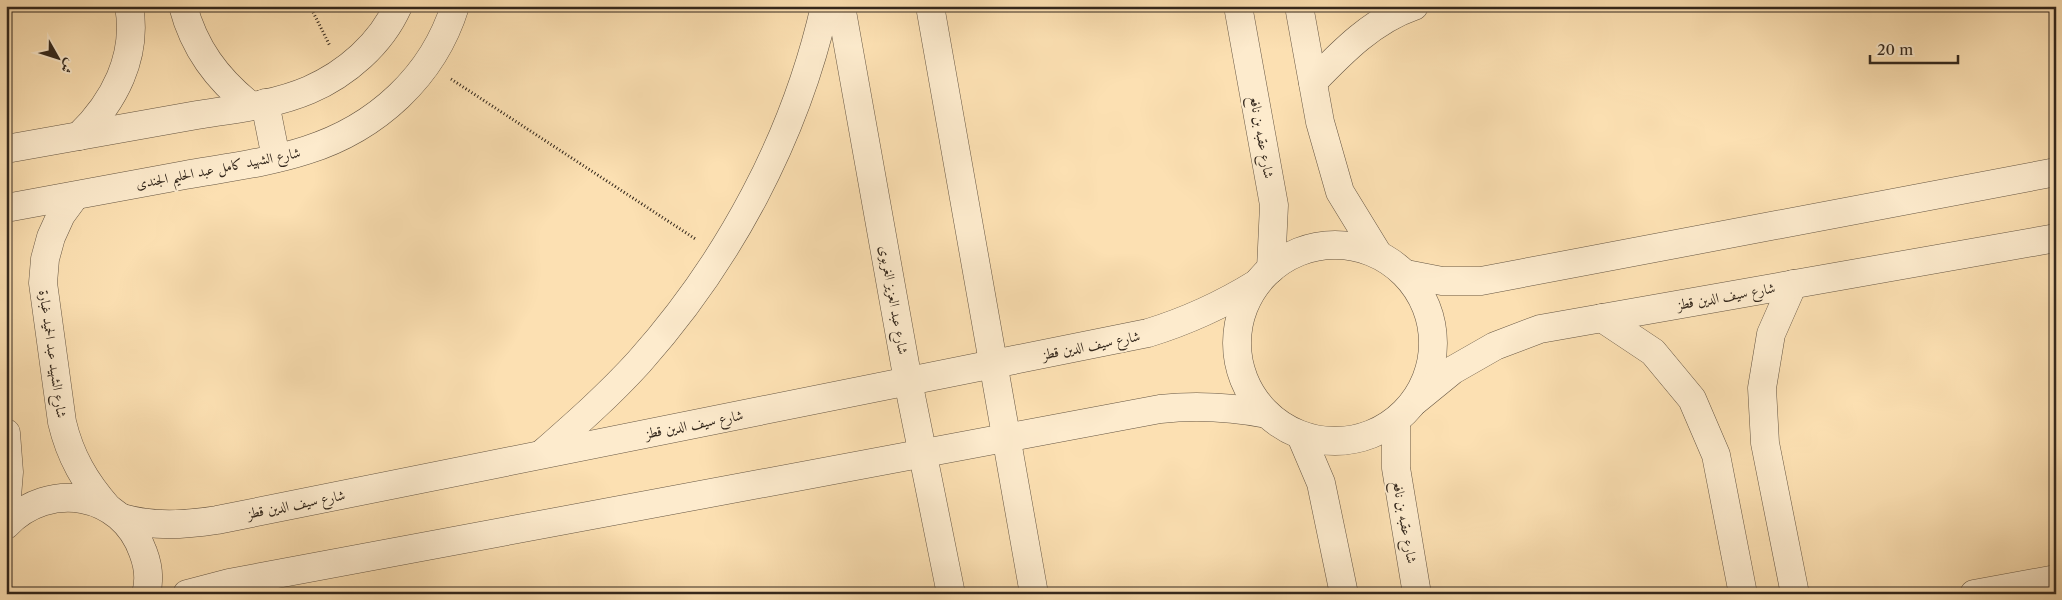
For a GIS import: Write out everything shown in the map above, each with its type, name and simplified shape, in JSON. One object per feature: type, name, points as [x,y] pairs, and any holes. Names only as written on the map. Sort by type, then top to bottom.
[{"type":"street","points":[[79,136],[96,119],[110,100],[120,79],[127,57],[130,34],[129,6]]},
{"type":"street","points":[[183,6],[195,41],[206,60],[234,92],[258,105],[276,158]]},
{"type":"street","points":[[6,149],[258,105],[308,91],[346,68],[366,51],[383,32],[398,6]]},
{"type":"street","name":"شارع الشهيد كامل عبد الحليم الجندى","points":[[6,208],[276,158],[324,144],[357,128],[400,96],[427,64],[442,40],[455,6]]},
{"type":"street","points":[[541,455],[591,410],[638,362],[682,310],[720,255],[752,202],[779,146],[802,88],[826,6]]},
{"type":"street","name":"شارع عبد العزيز الغربوى","points":[[841,6],[908,382],[951,594]]},
{"type":"street","points":[[930,6],[1034,594]]},
{"type":"street","name":"شارع عقبه بن نافع","points":[[1238,6],[1274,205],[1263,277]]},
{"type":"street","points":[[1263,277],[1243,310],[1237,337],[1240,366],[1250,392],[1267,414],[1283,427],[1301,436],[1334,442],[1366,436],[1396,421],[1415,401],[1430,370],[1434,335],[1425,302],[1406,274],[1378,254],[1340,192],[1320,122],[1299,6]]},
{"type":"street","points":[[1313,82],[1353,41],[1402,10],[1414,6]]},
{"type":"street","points":[[1406,274],[1442,281],[1481,281],[2056,172]]},
{"type":"street","name":"شارع الشهيد عبد الحميد غبارة","points":[[75,196],[61,215],[51,236],[45,259],[42,283],[60,413],[67,442],[84,477],[132,530],[140,543],[148,573],[146,594]]},
{"type":"street","name":"شارع سيف الدين قطز","points":[[1415,401],[1453,370],[1495,346],[1540,329],[2056,238]]},
{"type":"street","name":"شارع سيف الدين قطز","points":[[6,525],[28,507],[60,497],[93,501],[115,513],[140,523],[159,525],[198,523],[1148,333],[1208,311],[1304,250],[1342,244],[1378,254]]},
{"type":"street","points":[[1793,284],[1771,334],[1762,388],[1765,443],[1794,594]]},
{"type":"street","points":[[1602,318],[1653,352],[1692,399],[1716,455],[1743,594]]},
{"type":"street","points":[[187,594],[239,581],[1182,406],[1225,407],[1267,414]]},
{"type":"street","name":"شارع عقبه بن نافع","points":[[1396,421],[1396,468],[1417,594]]},
{"type":"street","points":[[6,433],[9,472],[6,509]]},
{"type":"street","points":[[1301,436],[1321,483],[1344,594]]},
{"type":"street","points":[[1974,594],[2056,579]]},
{"type":"path","points":[[310,6],[322,32],[346,68]]},
{"type":"path","points":[[2051,6],[2056,32]]},
{"type":"path","points":[[427,64],[720,255]]}]
